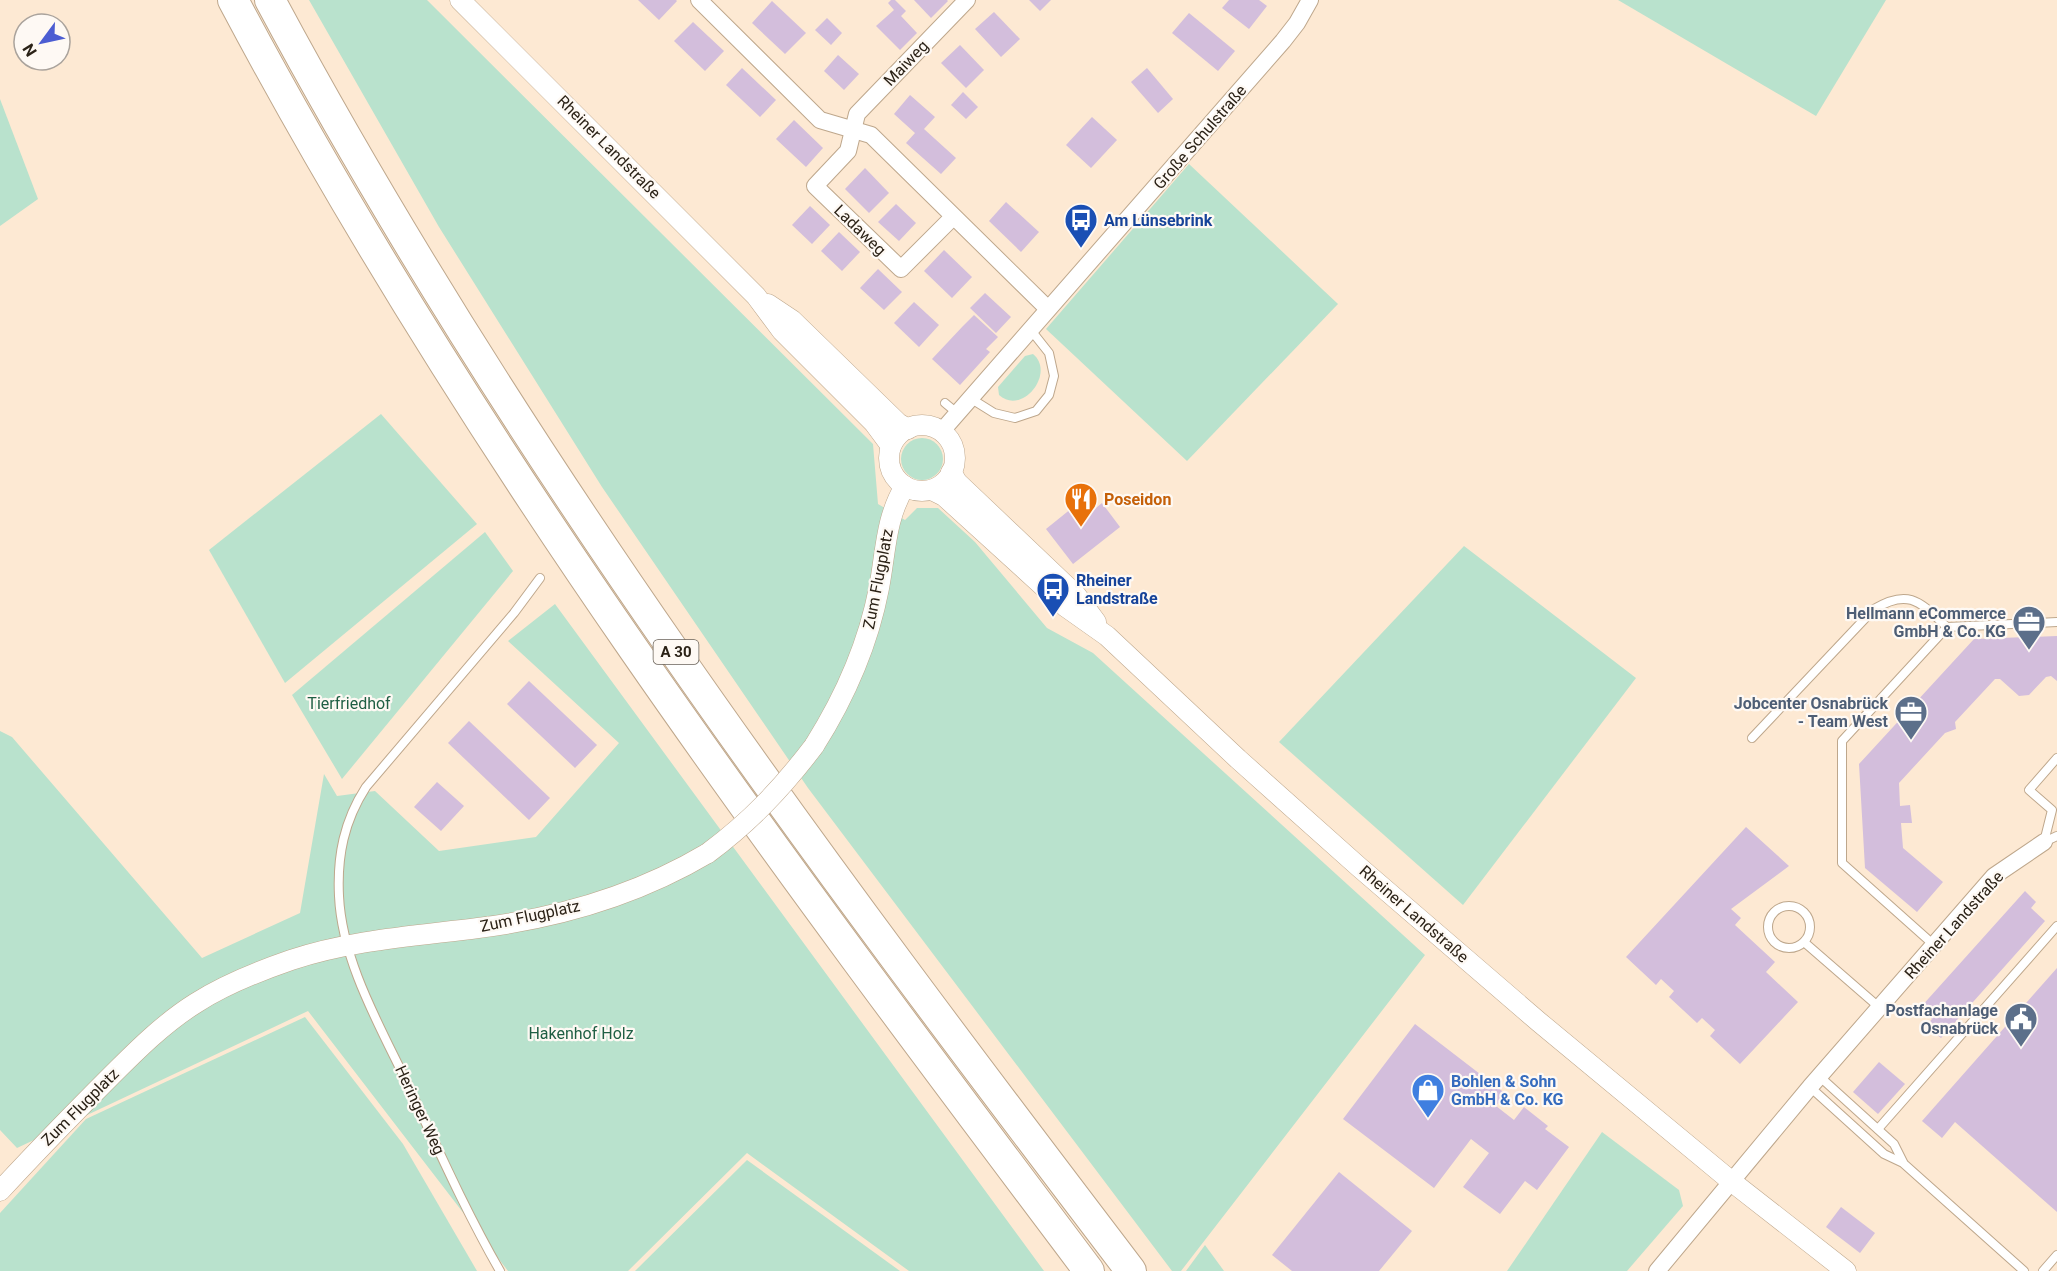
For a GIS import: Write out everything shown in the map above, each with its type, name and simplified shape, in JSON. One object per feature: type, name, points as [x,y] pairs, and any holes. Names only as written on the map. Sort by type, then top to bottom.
[{"type":"highway","name":"A 30","points":[[233,0],[365,236],[545,522],[681,719],[821,914],[1089,1271]]},
{"type":"highway","name":"A 30","points":[[270,0],[378,193],[455,320],[567,494],[762,777],[1131,1271]]},
{"type":"street","name":"Rheiner Landstraße","points":[[460,0],[756,296],[782,331],[874,423],[891,447]]},
{"type":"street","points":[[699,0],[820,120],[871,135],[1048,309]]},
{"type":"street","name":"Maiweg","points":[[852,130],[857,114],[966,0]]},
{"type":"street","name":"Große Schulstraße","points":[[941,432],[951,408],[970,398],[1283,41],[1310,0]]},
{"type":"street","name":"Ladaweg","points":[[852,130],[848,151],[815,186],[901,270],[953,216]]},
{"type":"street","name":"Rheiner Landstraße","points":[[756,296],[792,320],[898,423],[908,429]]},
{"type":"street","points":[[925,426],[941,432],[949,440],[954,461],[951,472],[940,486],[922,491],[905,486],[896,479],[889,458],[895,439],[908,429],[925,426]]},
{"type":"street","name":"Rheiner Landstraße","points":[[951,472],[957,482],[1076,595],[1107,636]]},
{"type":"street","name":"Zum Flugplatz","points":[[0,1191],[65,1122],[167,1023],[197,1002],[242,980],[292,960],[347,946],[401,936],[480,928],[559,913],[624,894],[678,871],[708,853],[741,828],[765,806],[814,746],[850,682],[867,635],[879,589],[889,519],[905,486]]},
{"type":"street","name":"Rheiner Landstraße","points":[[932,490],[944,496],[1066,607],[1107,636],[1238,759],[1539,1022],[1731,1181],[1846,1271]]},
{"type":"street","name":"Rheiner Landstraße","points":[[1731,1181],[1994,876],[2050,839]]},
{"type":"street","points":[[1657,1271],[1731,1181]]},
{"type":"lane","points":[[970,398],[994,413],[1015,418],[1036,411],[1049,395],[1054,376],[1048,353],[1030,329]]},
{"type":"lane","name":"Heringer Weg","points":[[500,1271],[476,1229],[363,991],[347,946],[339,897],[339,858],[344,832],[353,808],[366,787],[514,613],[540,578]]},
{"type":"lane","points":[[1752,738],[1874,609],[1889,600],[1906,598],[1924,605],[1947,627]]},
{"type":"lane","points":[[1934,945],[1842,863],[1842,741],[1947,627],[2057,622]]},
{"type":"lane","points":[[2050,839],[2052,810],[2029,790],[2057,758]]},
{"type":"lane","points":[[1790,906],[1802,910],[1809,921],[1810,931],[1804,942],[1788,949],[1776,944],[1768,927],[1772,915],[1783,907],[1790,906]]},
{"type":"lane","points":[[1878,1129],[2057,926]]},
{"type":"lane","points":[[1804,942],[1880,1008]]},
{"type":"lane","points":[[1815,1082],[1878,1129],[1894,1144],[1903,1163]]},
{"type":"lane","points":[[1815,1082],[1884,1154],[1903,1163],[2024,1271]]},
{"type":"lane","points":[[2043,1271],[2057,1255]]},
{"type":"green space","points":[[309,0],[427,0],[873,444],[878,504],[905,520],[917,508],[938,508],[975,542],[1047,628],[1093,653],[1425,955],[1181,1271],[1172,1271],[808,788],[602,487],[439,227]]},
{"type":"green space","points":[[1618,0],[1886,0],[1816,116]]},
{"type":"green space","points":[[0,99],[38,199],[0,226]]},
{"type":"green space","points":[[1189,164],[1338,304],[1187,461],[1046,329]]},
{"type":"green space","points":[[1033,354],[1039,362],[1041,371],[1033,390],[1017,400],[1008,400],[999,395],[998,387],[1025,356]]},
{"type":"green space","points":[[381,414],[477,524],[285,683],[209,550]]},
{"type":"green space","points":[[922,438],[937,444],[943,459],[937,474],[922,480],[907,474],[901,459],[907,444]]},
{"type":"green space","name":"Tierfriedhof","points":[[485,532],[513,571],[342,779],[292,695]]},
{"type":"green space","points":[[1464,546],[1636,678],[1463,905],[1279,742]]},
{"type":"green space","name":"Hakenhof Holz","points":[[555,604],[1044,1271],[909,1271],[747,1153],[628,1271],[508,1271],[308,1011],[17,1148],[0,1130],[0,731],[12,737],[202,958],[300,913],[324,774],[337,796],[375,791],[439,851],[536,837],[619,743],[508,641]]},
{"type":"green space","points":[[305,1017],[403,1144],[477,1271],[0,1271],[0,1213],[86,1119]]},
{"type":"green space","points":[[1602,1132],[1679,1190],[1683,1206],[1627,1271],[1507,1271]]},
{"type":"green space","points":[[747,1160],[900,1271],[635,1271]]},
{"type":"green space","points":[[1205,1245],[1224,1271],[1186,1271]]},
{"type":"building","points":[[638,0],[676,0],[677,1],[659,20]]},
{"type":"building","points":[[895,0],[906,11],[901,16],[917,33],[900,50],[876,26],[894,10],[888,3]]},
{"type":"building","points":[[914,0],[947,0],[948,1],[931,18]]},
{"type":"building","points":[[1029,0],[1051,0],[1040,11]]},
{"type":"building","points":[[1229,0],[1259,0],[1267,6],[1249,29],[1222,8]]},
{"type":"building","points":[[772,1],[806,33],[785,54],[752,23]]},
{"type":"building","points":[[994,12],[1020,39],[1001,57],[975,29]]},
{"type":"building","points":[[1189,13],[1235,51],[1218,71],[1172,33]]},
{"type":"building","points":[[827,18],[842,33],[831,45],[815,30]]},
{"type":"building","points":[[693,22],[724,51],[705,71],[674,41]]},
{"type":"building","points":[[960,45],[984,70],[966,88],[941,63]]},
{"type":"building","points":[[838,55],[859,74],[844,90],[824,71]]},
{"type":"building","points":[[742,68],[776,100],[760,117],[726,85]]},
{"type":"building","points":[[1147,68],[1173,99],[1158,113],[1131,82]]},
{"type":"building","points":[[963,92],[978,107],[966,119],[951,105]]},
{"type":"building","points":[[910,95],[935,117],[924,129],[956,158],[941,174],[906,143],[915,133],[894,114]]},
{"type":"building","points":[[1092,117],[1117,140],[1091,168],[1066,145]]},
{"type":"building","points":[[794,120],[823,148],[806,167],[776,139]]},
{"type":"building","points":[[865,168],[889,193],[869,213],[845,189]]},
{"type":"building","points":[[1006,202],[1039,232],[1021,252],[989,221]]},
{"type":"building","points":[[896,204],[916,223],[899,241],[878,222]]},
{"type":"building","points":[[810,206],[830,225],[812,244],[792,225]]},
{"type":"building","points":[[839,232],[860,252],[842,271],[821,251]]},
{"type":"building","points":[[944,250],[972,277],[952,298],[924,271]]},
{"type":"building","points":[[878,269],[902,292],[884,310],[860,288]]},
{"type":"building","points":[[985,293],[1011,317],[996,333],[970,308]]},
{"type":"building","points":[[914,302],[939,325],[919,347],[894,323]]},
{"type":"building","points":[[974,315],[998,337],[986,349],[990,352],[960,385],[932,359]]},
{"type":"building","points":[[1082,500],[1091,512],[1102,503],[1120,527],[1073,564],[1046,529]]},
{"type":"building","points":[[2057,636],[2057,681],[2051,676],[2046,677],[2029,695],[2019,696],[2000,679],[1995,679],[1955,722],[1956,729],[1945,733],[1899,783],[1900,806],[1910,805],[1912,823],[1901,823],[1903,848],[1943,882],[1917,912],[1865,868],[1859,764],[1974,639]]},
{"type":"building","points":[[529,681],[597,745],[575,768],[507,704]]},
{"type":"building","points":[[469,721],[550,798],[529,820],[448,743]]},
{"type":"building","points":[[437,782],[464,806],[441,831],[414,807]]},
{"type":"building","points":[[1746,827],[1789,866],[1731,909],[1741,918],[1735,925],[1775,962],[1766,972],[1798,1002],[1740,1064],[1710,1036],[1715,1030],[1702,1018],[1697,1023],[1669,997],[1674,991],[1661,979],[1656,985],[1626,957]]},
{"type":"building","points":[[2025,891],[2036,902],[2031,908],[2045,921],[1941,1038],[1926,1026],[1932,1019],[1920,1008]]},
{"type":"building","points":[[2057,968],[2057,1212],[1955,1122],[1942,1138],[1922,1121]]},
{"type":"building","name":"Bohlen & Sohn GmbH & Co. KG","points":[[1415,1024],[1506,1094],[1496,1106],[1514,1120],[1524,1107],[1548,1126],[1545,1129],[1569,1147],[1537,1190],[1525,1181],[1500,1214],[1463,1187],[1489,1153],[1471,1139],[1434,1188],[1343,1119]]},
{"type":"building","points":[[1879,1062],[1905,1084],[1878,1114],[1853,1092]]},
{"type":"building","points":[[1339,1172],[1412,1231],[1379,1271],[1292,1271],[1272,1255]]},
{"type":"building","points":[[1841,1207],[1875,1233],[1860,1253],[1826,1227]]},
{"type":"place","name":"Am Lünsebrink","points":[[1081,249]]},
{"type":"place","name":"Poseidon","points":[[1081,528]]},
{"type":"place","name":"Rheiner Landstraße","points":[[1053,618]]},
{"type":"place","name":"Hellmann eCommerce GmbH & Co. KG","points":[[2029,651]]},
{"type":"place","name":"Jobcenter Osnabrück - Team West","points":[[1911,741]]},
{"type":"place","name":"Postfachanlage Osnabrück","points":[[2021,1048]]},
{"type":"place","name":"Bohlen & Sohn GmbH & Co. KG","points":[[1428,1119]]}]
